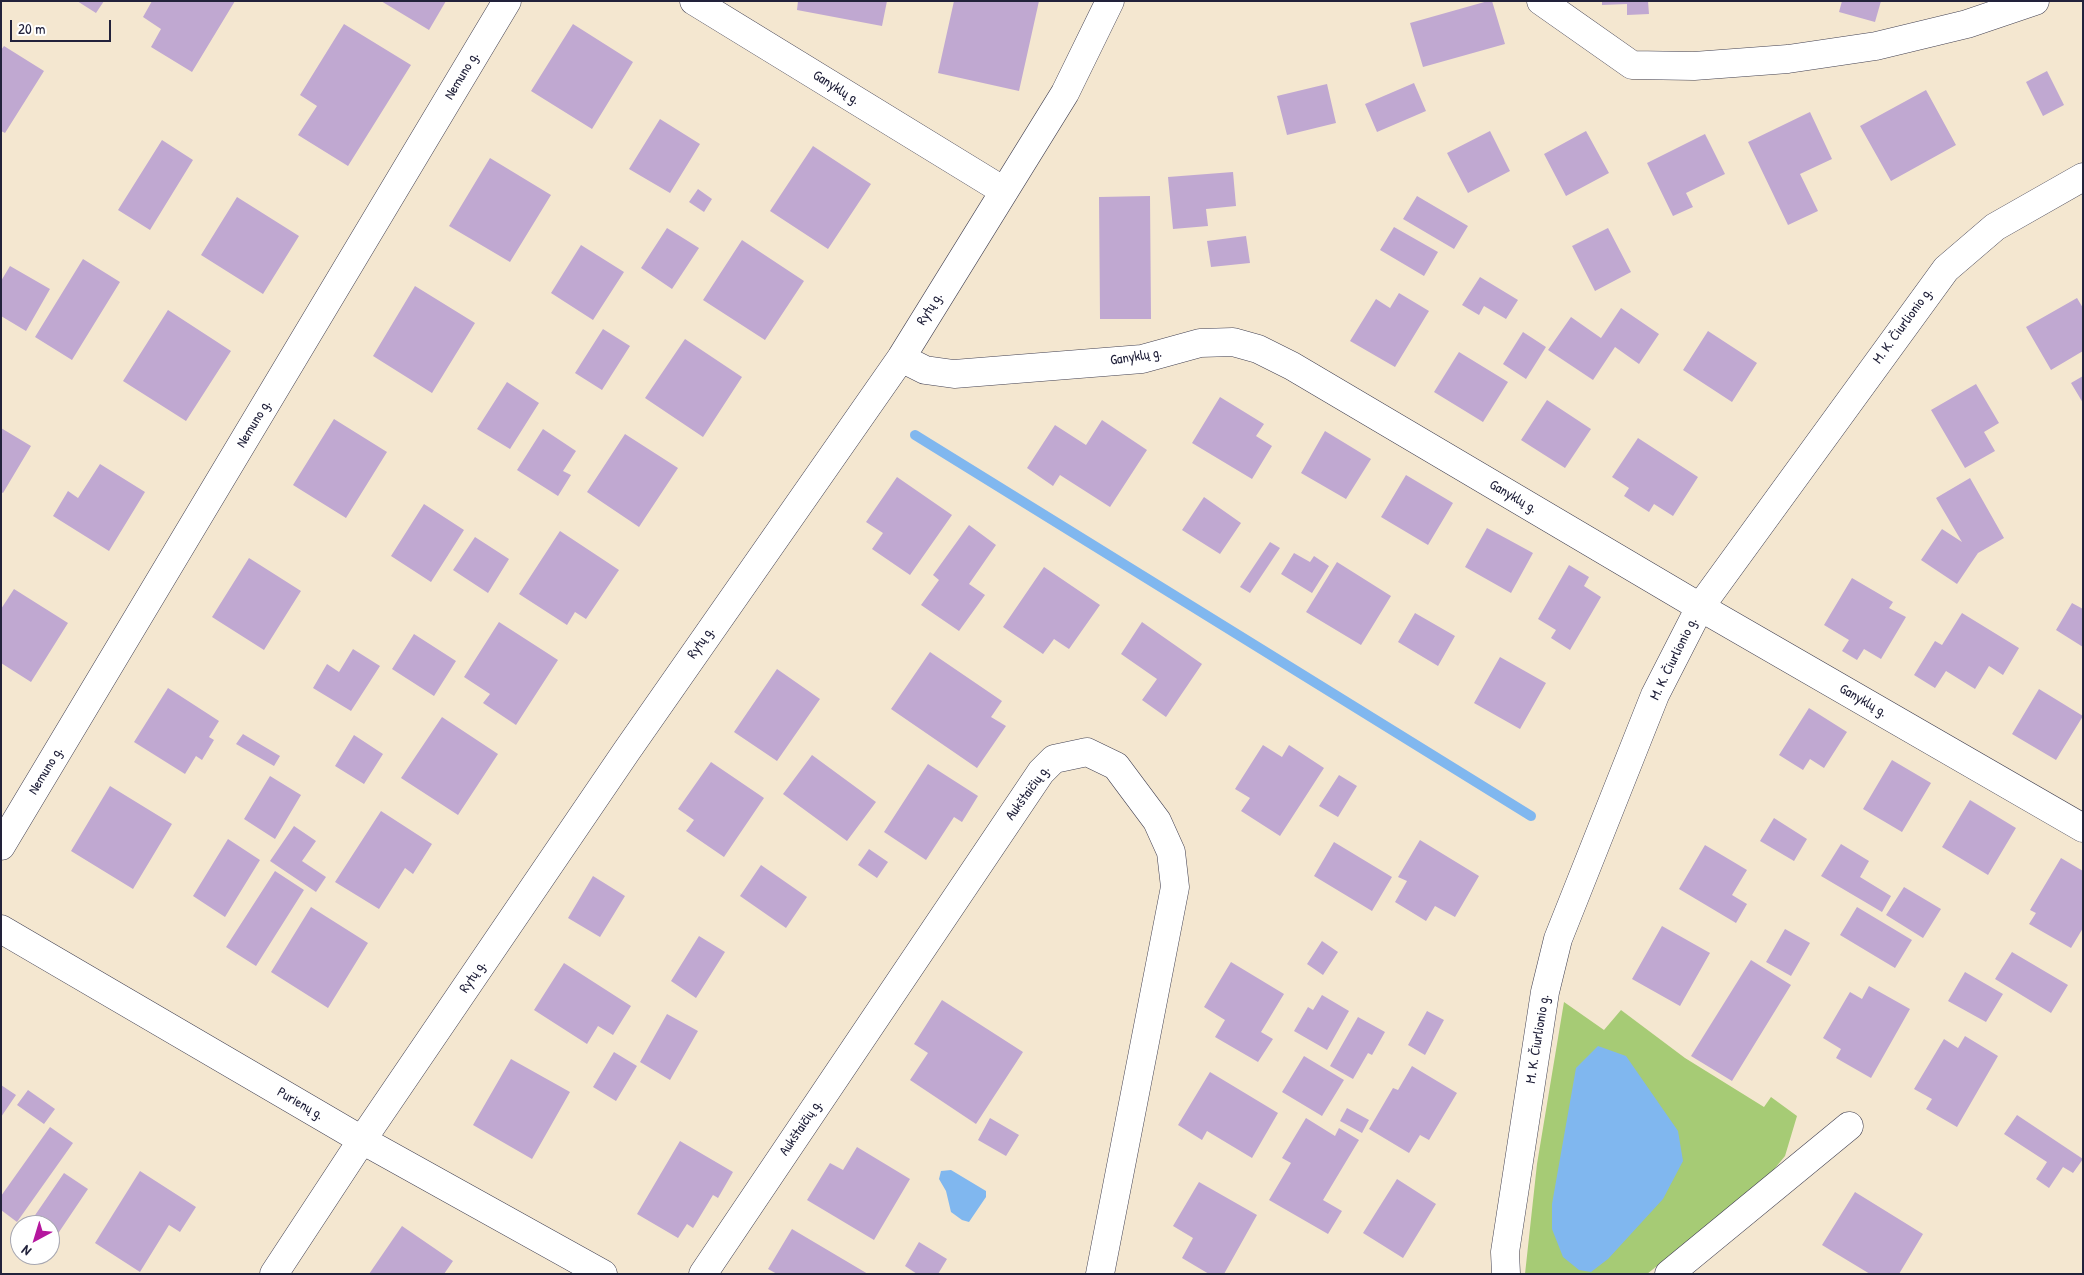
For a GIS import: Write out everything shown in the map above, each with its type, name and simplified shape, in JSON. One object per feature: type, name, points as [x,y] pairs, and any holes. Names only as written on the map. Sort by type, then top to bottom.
[{"type":"street","name":"Nemuno g.","points":[[1,846],[508,1]]},
{"type":"street","name":"Ganyklų g.","points":[[694,1],[1004,191]]},
{"type":"street","name":"Rytų g.","points":[[274,1274],[362,1140],[626,752],[901,358],[1065,93],[1110,1]]},
{"type":"street","points":[[1541,1],[1632,65],[1694,66],[1788,59],[1876,46],[1967,24],[2035,1]]},
{"type":"street","name":"M. K. Čiurlionio g.","points":[[1506,1274],[1505,1252],[1545,992],[1558,939],[1655,695],[1700,607],[1946,269],[1995,227],[2083,177]]},
{"type":"street","name":"Ganyklų g.","points":[[901,358],[925,370],[954,374],[1142,359],[1200,344],[1234,342],[1258,349],[1292,366],[1700,607],[2083,828]]},
{"type":"street","name":"Aukštaičių g.","points":[[703,1274],[1041,772],[1054,759],[1086,752],[1116,766],[1157,821],[1171,852],[1175,887],[1100,1274]]},
{"type":"street","name":"Purienų g.","points":[[1,928],[362,1140],[603,1274]]},
{"type":"street","points":[[1669,1274],[1849,1126]]},
{"type":"green space","points":[[1564,1002],[1604,1030],[1621,1010],[1685,1058],[1764,1107],[1771,1097],[1797,1116],[1785,1156],[1767,1178],[1647,1274],[1525,1274],[1537,1164]]},
{"type":"water","points":[[1598,1046],[1626,1056],[1678,1131],[1683,1161],[1663,1199],[1608,1259],[1591,1272],[1579,1270],[1563,1257],[1552,1229],[1552,1204],[1576,1068]]},
{"type":"water","points":[[951,1170],[986,1191],[986,1197],[969,1222],[962,1220],[951,1212],[946,1191],[939,1179],[941,1171]]},
{"type":"building","points":[[77,1],[104,1],[96,13]]},
{"type":"building","points":[[152,1],[235,1],[192,72],[151,47],[161,29],[143,17]]},
{"type":"building","points":[[381,1],[446,1],[429,30]]},
{"type":"building","points":[[798,1],[887,1],[882,26],[797,10]]},
{"type":"building","points":[[954,1],[1039,1],[1019,91],[938,73]]},
{"type":"building","points":[[1492,1],[1505,44],[1423,67],[1410,23]]},
{"type":"building","points":[[1602,1],[1648,1],[1649,14],[1627,15],[1627,4],[1602,5]]},
{"type":"building","points":[[1842,1],[1881,1],[1875,22],[1839,12]]},
{"type":"building","points":[[344,24],[411,65],[348,166],[298,135],[317,106],[300,95]]},
{"type":"building","points":[[573,24],[633,62],[592,129],[531,91]]},
{"type":"building","points":[[4,46],[44,71],[5,133],[1,131],[1,50]]},
{"type":"building","points":[[2047,71],[2064,105],[2043,116],[2026,82]]},
{"type":"building","points":[[1414,83],[1426,111],[1377,132],[1365,104]]},
{"type":"building","points":[[1327,84],[1336,123],[1287,135],[1277,96]]},
{"type":"building","points":[[1926,90],[1956,145],[1891,181],[1860,126]]},
{"type":"building","points":[[1810,112],[1832,159],[1800,174],[1818,211],[1788,225],[1748,142]]},
{"type":"building","points":[[660,119],[700,144],[670,193],[629,169]]},
{"type":"building","points":[[1490,131],[1510,171],[1468,193],[1447,153]]},
{"type":"building","points":[[1586,131],[1609,173],[1566,196],[1544,154]]},
{"type":"building","points":[[1705,134],[1725,174],[1686,193],[1693,207],[1673,216],[1647,163]]},
{"type":"building","points":[[162,140],[193,160],[150,230],[118,210]]},
{"type":"building","points":[[813,146],[871,184],[828,249],[770,211]]},
{"type":"building","points":[[490,158],[551,195],[510,262],[449,226]]},
{"type":"building","points":[[1233,172],[1236,206],[1206,209],[1208,226],[1173,229],[1168,177]]},
{"type":"building","points":[[698,189],[712,199],[704,212],[689,202]]},
{"type":"building","points":[[1150,196],[1151,319],[1100,319],[1099,197]]},
{"type":"building","points":[[1417,196],[1468,226],[1454,249],[1403,219]]},
{"type":"building","points":[[237,197],[299,236],[263,294],[201,255]]},
{"type":"building","points":[[1394,227],[1438,252],[1424,276],[1380,250]]},
{"type":"building","points":[[667,228],[699,248],[672,289],[641,268]]},
{"type":"building","points":[[1608,228],[1631,272],[1595,291],[1572,246]]},
{"type":"building","points":[[1246,236],[1250,263],[1211,267],[1207,241]]},
{"type":"building","points":[[742,240],[804,281],[765,340],[703,300]]},
{"type":"building","points":[[581,245],[624,272],[593,320],[551,293]]},
{"type":"building","points":[[83,259],[120,282],[72,360],[35,337]]},
{"type":"building","points":[[10,266],[50,289],[26,331],[1,316],[1,281]]},
{"type":"building","points":[[1480,277],[1518,300],[1506,319],[1484,306],[1479,315],[1462,305]]},
{"type":"building","points":[[415,286],[475,323],[432,393],[373,356]]},
{"type":"building","points":[[1399,293],[1429,311],[1395,367],[1350,341],[1376,299],[1390,308]]},
{"type":"building","points":[[2077,298],[2083,308],[2083,351],[2051,370],[2026,327]]},
{"type":"building","points":[[1621,308],[1659,334],[1639,364],[1615,347],[1593,380],[1548,350],[1571,317],[1601,338]]},
{"type":"building","points":[[168,310],[231,351],[186,421],[123,381]]},
{"type":"building","points":[[603,329],[630,346],[602,390],[575,373]]},
{"type":"building","points":[[1708,331],[1757,363],[1732,402],[1683,370]]},
{"type":"building","points":[[1523,332],[1546,347],[1526,379],[1503,364]]},
{"type":"building","points":[[685,339],[742,377],[703,437],[645,398]]},
{"type":"building","points":[[1459,352],[1508,382],[1483,422],[1434,392]]},
{"type":"building","points":[[2083,376],[2083,403],[2071,383]]},
{"type":"building","points":[[507,382],[539,403],[510,449],[477,429]]},
{"type":"building","points":[[1976,384],[1999,423],[1984,432],[1995,451],[1965,468],[1931,410]]},
{"type":"building","points":[[1220,397],[1264,424],[1256,436],[1272,446],[1252,479],[1192,443]]},
{"type":"building","points":[[1547,400],[1591,429],[1565,468],[1521,440]]},
{"type":"building","points":[[334,419],[387,452],[346,518],[293,485]]},
{"type":"building","points":[[1102,420],[1147,450],[1110,507],[1060,475],[1053,486],[1027,468],[1055,425],[1086,445]]},
{"type":"building","points":[[1,428],[31,446],[3,493],[1,492]]},
{"type":"building","points":[[543,429],[576,451],[563,471],[571,475],[558,496],[517,470]]},
{"type":"building","points":[[1325,431],[1371,459],[1346,499],[1301,473]]},
{"type":"building","points":[[625,434],[678,468],[639,527],[587,492]]},
{"type":"building","points":[[1638,438],[1698,477],[1673,516],[1654,504],[1649,512],[1624,496],[1629,488],[1612,477]]},
{"type":"building","points":[[100,464],[145,492],[109,551],[53,516],[68,491],[78,498]]},
{"type":"building","points":[[1406,475],[1453,503],[1428,545],[1381,517]]},
{"type":"building","points":[[897,477],[952,515],[910,575],[872,549],[883,533],[866,522]]},
{"type":"building","points":[[1970,478],[2004,538],[1978,553],[1957,584],[1921,560],[1942,529],[1962,542],[1936,498]]},
{"type":"building","points":[[1204,497],[1241,523],[1220,554],[1182,530]]},
{"type":"building","points":[[424,504],[464,530],[431,582],[391,556]]},
{"type":"building","points":[[969,525],[996,545],[969,584],[985,595],[959,631],[921,605],[939,580],[933,575]]},
{"type":"building","points":[[1487,528],[1533,553],[1511,593],[1465,567]]},
{"type":"building","points":[[560,531],[619,570],[586,619],[575,612],[567,625],[519,594]]},
{"type":"building","points":[[475,537],[509,559],[488,593],[453,570]]},
{"type":"building","points":[[1270,542],[1280,548],[1250,593],[1240,587]]},
{"type":"building","points":[[1294,553],[1310,562],[1314,556],[1329,566],[1312,593],[1281,574]]},
{"type":"building","points":[[249,558],[301,591],[264,650],[212,617]]},
{"type":"building","points":[[1337,562],[1391,596],[1361,645],[1306,612]]},
{"type":"building","points":[[1569,565],[1589,577],[1584,586],[1601,597],[1570,650],[1551,638],[1556,630],[1538,619]]},
{"type":"building","points":[[1044,567],[1100,605],[1069,649],[1054,639],[1043,654],[1003,627]]},
{"type":"building","points":[[1852,578],[1893,602],[1889,608],[1906,617],[1881,659],[1864,649],[1857,660],[1842,651],[1849,640],[1824,625]]},
{"type":"building","points":[[14,589],[68,623],[31,682],[1,663],[1,609]]},
{"type":"building","points":[[2072,603],[2083,609],[2083,647],[2056,630]]},
{"type":"building","points":[[1415,613],[1455,636],[1438,666],[1398,642]]},
{"type":"building","points":[[1962,613],[2019,648],[2003,675],[1989,666],[1975,689],[1946,671],[1935,688],[1914,675],[1935,641],[1942,645]]},
{"type":"building","points":[[499,622],[558,660],[516,725],[483,703],[490,694],[464,677]]},
{"type":"building","points":[[1142,622],[1202,664],[1166,717],[1142,700],[1157,679],[1121,654]]},
{"type":"building","points":[[414,634],[456,661],[434,696],[392,669]]},
{"type":"building","points":[[353,649],[380,666],[351,711],[313,688],[327,664],[339,672]]},
{"type":"building","points":[[930,652],[1002,701],[991,717],[1006,726],[977,768],[891,709]]},
{"type":"building","points":[[1500,657],[1546,683],[1520,729],[1474,703]]},
{"type":"building","points":[[777,669],[820,699],[777,761],[734,732]]},
{"type":"building","points":[[168,688],[219,721],[209,737],[214,740],[202,760],[196,756],[185,774],[134,742]]},
{"type":"building","points":[[2039,689],[2083,716],[2056,760],[2012,734]]},
{"type":"building","points":[[1809,708],[1847,732],[1824,768],[1810,759],[1803,770],[1779,755]]},
{"type":"building","points":[[442,717],[498,754],[458,815],[401,778]]},
{"type":"building","points":[[243,734],[280,756],[274,766],[236,744]]},
{"type":"building","points":[[354,735],[383,754],[364,784],[335,766]]},
{"type":"building","points":[[1263,745],[1282,757],[1289,745],[1324,768],[1280,836],[1241,811],[1250,798],[1235,789]]},
{"type":"building","points":[[812,755],[876,802],[847,841],[783,794]]},
{"type":"building","points":[[1892,760],[1931,783],[1902,832],[1863,809]]},
{"type":"building","points":[[711,762],[764,798],[724,857],[686,831],[694,820],[678,809]]},
{"type":"building","points":[[928,764],[978,796],[962,822],[954,817],[926,860],[884,832]]},
{"type":"building","points":[[1339,775],[1357,786],[1338,817],[1319,806]]},
{"type":"building","points":[[270,776],[301,795],[275,839],[244,819]]},
{"type":"building","points":[[110,786],[172,824],[133,889],[71,851]]},
{"type":"building","points":[[1970,800],[2016,828],[1988,875],[1942,847]]},
{"type":"building","points":[[381,811],[432,844],[413,874],[405,868],[379,909],[335,882]]},
{"type":"building","points":[[1774,818],[1807,839],[1794,861],[1760,841]]},
{"type":"building","points":[[294,826],[316,841],[302,861],[326,877],[316,892],[270,861]]},
{"type":"building","points":[[228,839],[260,860],[225,917],[193,896]]},
{"type":"building","points":[[1420,840],[1479,876],[1455,917],[1435,906],[1426,921],[1395,902],[1407,881],[1398,877]]},
{"type":"building","points":[[1334,842],[1392,877],[1372,911],[1314,876]]},
{"type":"building","points":[[1841,844],[1869,861],[1860,877],[1891,896],[1882,912],[1821,876]]},
{"type":"building","points":[[1705,845],[1747,870],[1732,895],[1747,904],[1736,923],[1679,889]]},
{"type":"building","points":[[869,849],[888,862],[877,878],[858,865]]},
{"type":"building","points":[[2061,858],[2083,871],[2083,928],[2071,948],[2029,924],[2036,913],[2030,910]]},
{"type":"building","points":[[761,865],[807,897],[786,928],[740,896]]},
{"type":"building","points":[[275,871],[304,890],[256,966],[226,947]]},
{"type":"building","points":[[593,876],[625,896],[600,937],[568,918]]},
{"type":"building","points":[[1904,887],[1941,909],[1923,938],[1886,915]]},
{"type":"building","points":[[311,907],[368,943],[328,1008],[271,972]]},
{"type":"building","points":[[1857,907],[1912,940],[1895,968],[1840,935]]},
{"type":"building","points":[[1662,926],[1710,953],[1680,1006],[1632,979]]},
{"type":"building","points":[[1785,929],[1810,943],[1791,976],[1766,962]]},
{"type":"building","points":[[699,936],[725,952],[696,998],[671,981]]},
{"type":"building","points":[[1322,941],[1338,952],[1323,975],[1307,964]]},
{"type":"building","points":[[2012,952],[2068,985],[2051,1013],[1995,979]]},
{"type":"building","points":[[1751,960],[1791,985],[1732,1081],[1691,1056]]},
{"type":"building","points":[[1231,962],[1284,994],[1261,1032],[1273,1039],[1258,1062],[1215,1037],[1225,1020],[1204,1007]]},
{"type":"building","points":[[564,963],[631,1006],[613,1035],[598,1026],[587,1044],[534,1010]]},
{"type":"building","points":[[1965,972],[2003,994],[1986,1022],[1948,1001]]},
{"type":"building","points":[[1869,986],[1910,1009],[1871,1078],[1836,1058],[1841,1049],[1823,1038],[1850,992],[1862,999]]},
{"type":"building","points":[[1322,995],[1349,1011],[1327,1050],[1294,1031],[1308,1007],[1313,1010]]},
{"type":"building","points":[[942,1000],[1023,1052],[976,1124],[910,1080],[928,1053],[914,1044]]},
{"type":"building","points":[[1427,1011],[1444,1020],[1425,1055],[1408,1045]]},
{"type":"building","points":[[667,1014],[698,1031],[670,1080],[640,1062]]},
{"type":"building","points":[[1358,1017],[1385,1032],[1372,1055],[1368,1053],[1353,1079],[1330,1066]]},
{"type":"building","points":[[1965,1036],[1998,1056],[1957,1127],[1926,1109],[1932,1099],[1914,1089],[1944,1039],[1958,1048]]},
{"type":"building","points":[[614,1052],[637,1066],[616,1101],[593,1087]]},
{"type":"building","points":[[1304,1056],[1344,1080],[1322,1116],[1282,1092]]},
{"type":"building","points":[[511,1059],[570,1092],[532,1159],[473,1125]]},
{"type":"building","points":[[1412,1066],[1457,1093],[1429,1140],[1420,1135],[1409,1153],[1369,1129],[1393,1088],[1398,1090]]},
{"type":"building","points":[[1210,1072],[1278,1113],[1252,1158],[1207,1131],[1202,1140],[1178,1125]]},
{"type":"building","points":[[1,1085],[16,1095],[1,1117]]},
{"type":"building","points":[[28,1090],[55,1109],[44,1124],[17,1105]]},
{"type":"building","points":[[1347,1108],[1369,1120],[1362,1133],[1340,1121]]},
{"type":"building","points":[[2017,1115],[2083,1159],[2073,1173],[2063,1167],[2049,1188],[2036,1179],[2047,1162],[2004,1134]]},
{"type":"building","points":[[990,1118],[1019,1135],[1006,1156],[978,1140]]},
{"type":"building","points":[[1306,1118],[1335,1136],[1339,1128],[1359,1140],[1323,1200],[1342,1211],[1328,1234],[1269,1200],[1291,1163],[1282,1158]]},
{"type":"building","points":[[50,1127],[73,1143],[22,1215],[10,1215],[10,1217],[1,1210],[1,1196]]},
{"type":"building","points":[[680,1141],[733,1172],[718,1198],[713,1195],[693,1228],[687,1224],[678,1238],[637,1214]]},
{"type":"building","points":[[857,1147],[910,1179],[874,1240],[807,1200],[830,1163],[843,1170]]},
{"type":"building","points":[[140,1171],[196,1207],[180,1232],[169,1225],[140,1272],[95,1243]]},
{"type":"building","points":[[64,1173],[88,1189],[60,1231],[60,1215],[35,1215]]},
{"type":"building","points":[[1397,1179],[1436,1204],[1403,1258],[1363,1233]]},
{"type":"building","points":[[1199,1182],[1257,1215],[1224,1274],[1209,1274],[1182,1258],[1193,1238],[1173,1226]]},
{"type":"building","points":[[1855,1192],[1923,1234],[1899,1274],[1870,1274],[1822,1245]]},
{"type":"building","points":[[402,1226],[453,1261],[444,1274],[369,1274]]},
{"type":"building","points":[[792,1229],[868,1274],[777,1274],[768,1269]]},
{"type":"building","points":[[919,1242],[947,1259],[938,1274],[917,1274],[905,1266]]},
{"type":"waterway","points":[[915,435],[1531,816]]}]
